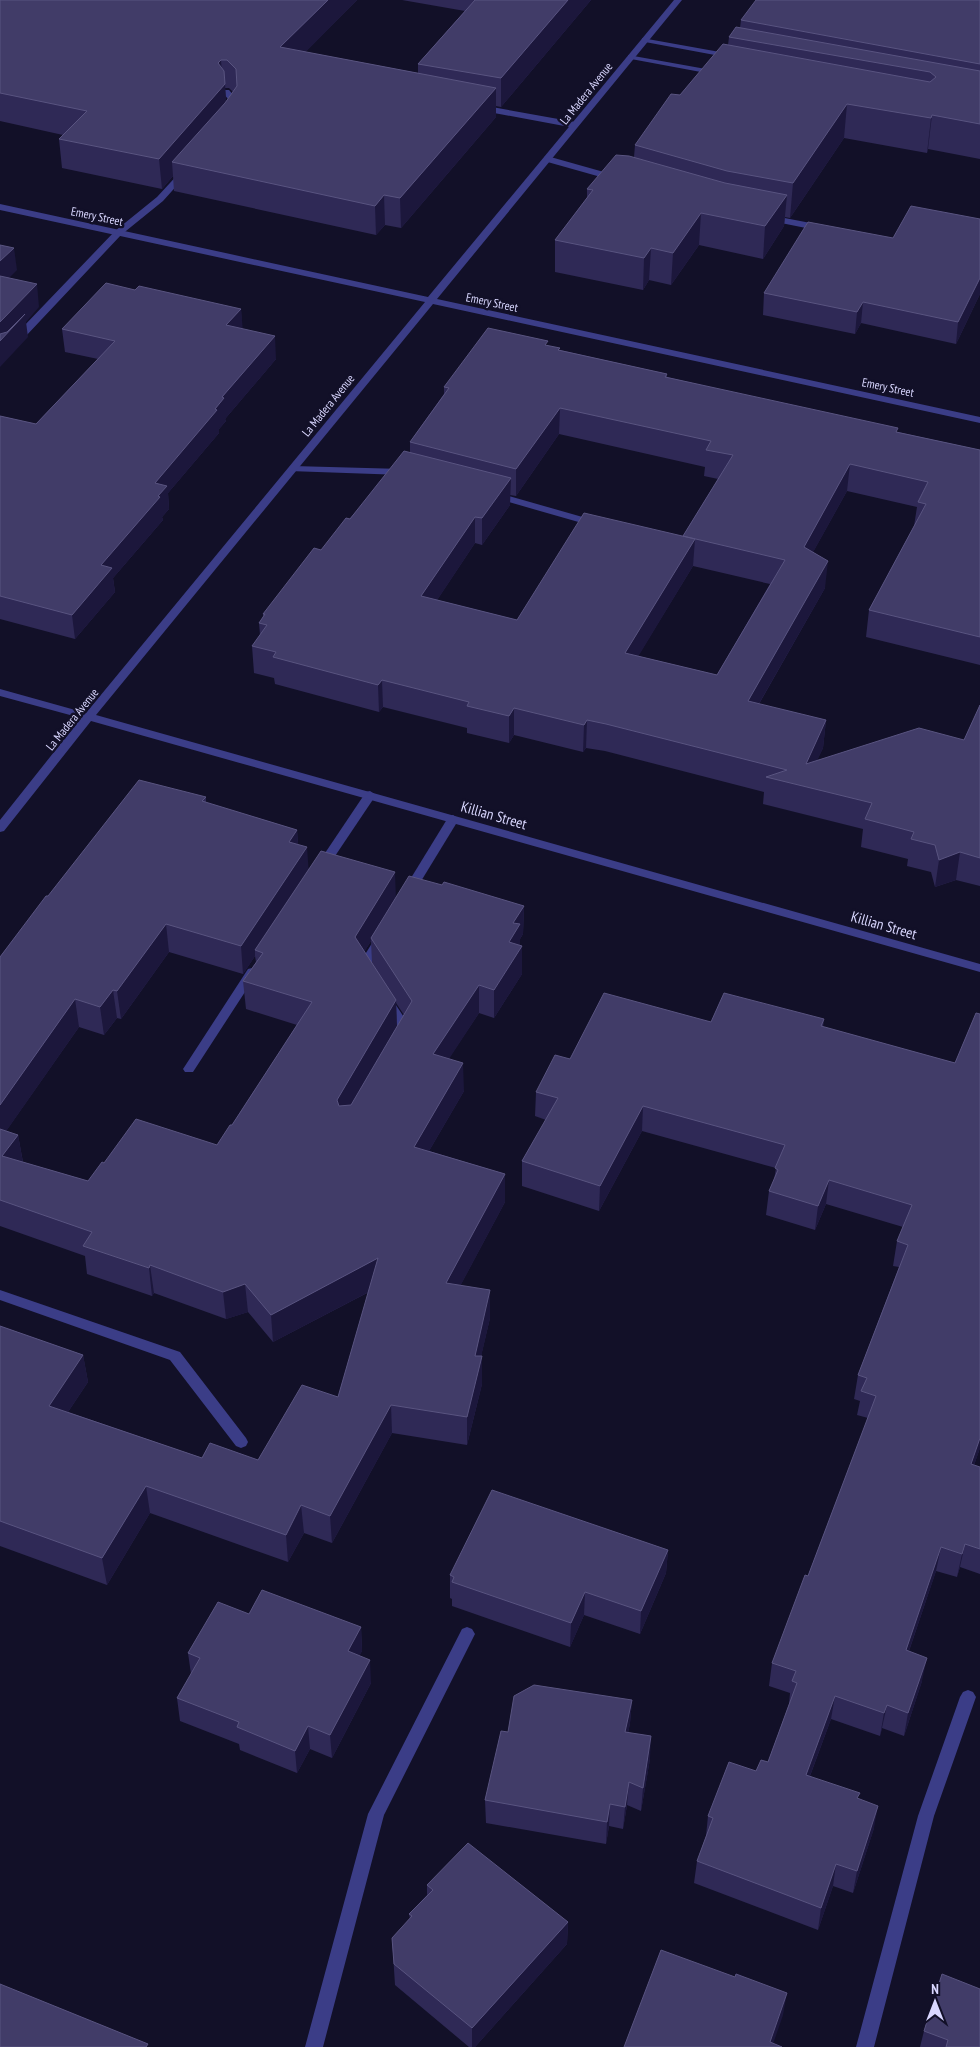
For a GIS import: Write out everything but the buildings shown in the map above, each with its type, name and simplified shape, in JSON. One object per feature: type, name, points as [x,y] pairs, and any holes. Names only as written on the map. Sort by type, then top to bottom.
[{"type":"street","name":"La Madera Avenue","points":[[0,828],[89,716],[678,0]]},
{"type":"street","points":[[645,40],[743,58]]},
{"type":"street","points":[[631,57],[726,74]]},
{"type":"street","points":[[226,92],[232,98],[234,108],[230,119]]},
{"type":"street","points":[[471,106],[575,125]]},
{"type":"street","points":[[547,159],[622,180]]},
{"type":"street","points":[[0,354],[6,352],[118,233],[160,199],[191,165]]},
{"type":"street","name":"Emery Street","points":[[0,208],[980,420]]},
{"type":"street","points":[[760,217],[835,231]]},
{"type":"street","points":[[293,468],[412,475]]},
{"type":"street","points":[[482,492],[611,528]]},
{"type":"street","name":"Killian Street","points":[[0,692],[980,968]]},
{"type":"street","points":[[315,878],[370,795]]},
{"type":"street","points":[[404,900],[454,819]]},
{"type":"street","points":[[389,925],[364,966],[405,1028],[395,1045]]},
{"type":"street","points":[[189,1069],[260,960]]},
{"type":"street","points":[[0,1295],[175,1356],[241,1442]]},
{"type":"street","points":[[314,2047],[376,1814],[466,1634]]},
{"type":"street","points":[[864,2047],[926,1816],[968,1697]]}]
